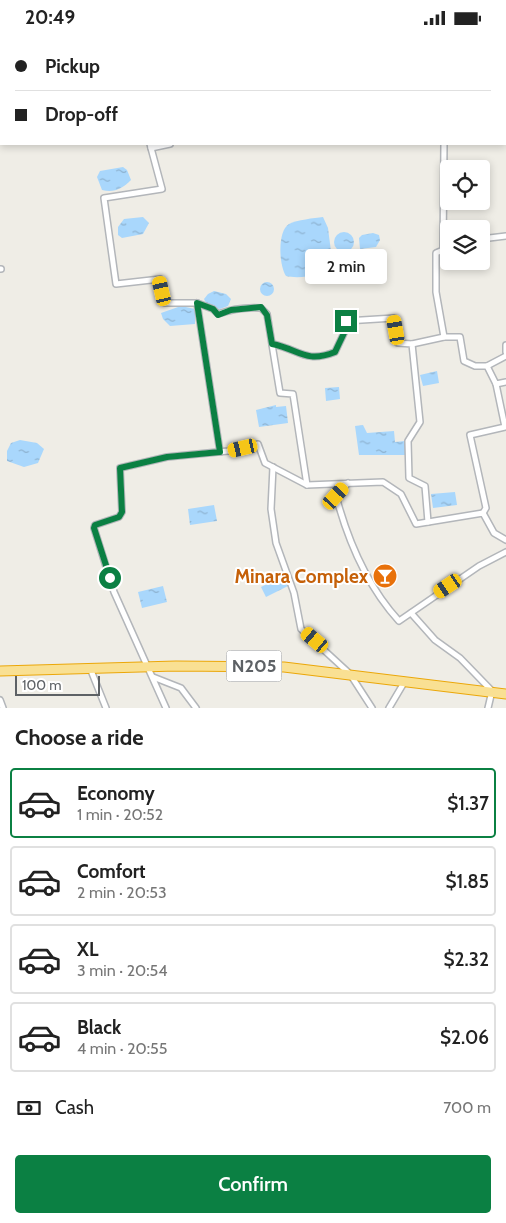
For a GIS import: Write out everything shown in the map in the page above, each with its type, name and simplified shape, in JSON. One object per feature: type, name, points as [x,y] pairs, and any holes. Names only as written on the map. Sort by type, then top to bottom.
[{"type":"highway","name":"N205","points":[[0,671],[148,667],[284,667],[506,694]]},
{"type":"street","points":[[444,145],[445,220]]},
{"type":"street","points":[[150,146],[162,189],[104,198],[116,284],[160,279],[165,303],[197,303],[213,309],[218,315],[231,310],[261,307],[267,315],[280,393],[293,394],[307,485]]},
{"type":"street","points":[[490,238],[506,236]]},
{"type":"street","points":[[440,252],[436,253],[436,292],[444,337]]},
{"type":"street","points":[[197,303],[220,452]]},
{"type":"street","points":[[272,344],[281,346],[304,357],[327,356],[335,352],[345,331],[346,321],[394,318],[398,343],[412,344],[444,337],[461,338],[464,361],[475,366],[487,366],[506,356]]},
{"type":"street","points":[[412,344],[420,422],[408,441],[409,478],[425,487],[428,522]]},
{"type":"street","points":[[506,345],[506,352]]},
{"type":"street","points":[[483,513],[486,508],[470,435],[505,427],[496,383],[487,366]]},
{"type":"street","points":[[496,383],[506,382]]},
{"type":"street","points":[[166,708],[114,592],[94,528],[95,525],[119,517],[122,512],[120,468],[167,457],[220,452],[258,444],[265,463],[307,485],[383,482],[401,494],[416,524],[483,513]]},
{"type":"street","points":[[273,467],[271,509],[276,543],[294,593],[301,629],[350,674],[372,708]]},
{"type":"street","points":[[348,483],[336,496],[354,553],[384,605],[399,621],[479,566],[506,553]]},
{"type":"street","points":[[483,513],[494,533],[506,541]]},
{"type":"street","points":[[411,613],[435,640],[460,658],[492,691],[488,708]]},
{"type":"street","points":[[90,668],[106,708]]},
{"type":"street","points":[[152,677],[181,688],[194,702],[196,708]]},
{"type":"street","points":[[389,708],[406,681]]},
{"type":"street","points":[[0,699],[2,708]]},
{"type":"water","points":[[123,167],[127,170],[131,180],[118,189],[102,190],[97,177],[100,171]]},
{"type":"water","points":[[143,217],[149,223],[143,234],[122,238],[118,235],[118,227],[124,219]]},
{"type":"water","points":[[323,217],[328,228],[333,267],[323,273],[310,276],[286,276],[282,265],[280,249],[282,234],[285,228],[296,221]]},
{"type":"water","points":[[344,232],[351,235],[354,242],[351,249],[344,252],[337,249],[334,242],[337,235]]},
{"type":"water","points":[[373,233],[379,235],[380,240],[376,247],[360,249],[359,238],[362,235]]},
{"type":"water","points":[[351,254],[360,258],[359,264],[355,271],[347,274],[342,261]]},
{"type":"water","points":[[267,282],[272,284],[274,289],[272,294],[267,296],[262,294],[260,289],[262,284]]},
{"type":"water","points":[[214,291],[226,294],[231,299],[228,306],[220,309],[208,307],[204,299]]},
{"type":"water","points":[[181,306],[195,309],[195,324],[170,326],[163,319],[161,313]]},
{"type":"water","points":[[437,371],[439,383],[423,386],[420,375]]},
{"type":"water","points":[[339,387],[340,399],[326,401],[325,388]]},
{"type":"water","points":[[276,405],[276,407],[286,406],[288,423],[259,427],[256,410]]},
{"type":"water","points":[[363,425],[367,433],[394,431],[395,442],[405,441],[406,455],[359,455],[355,426]]},
{"type":"water","points":[[20,440],[37,443],[44,449],[38,463],[24,467],[7,461],[7,451],[11,443]]},
{"type":"water","points":[[455,492],[457,505],[433,508],[431,494]]},
{"type":"water","points":[[214,505],[217,521],[190,525],[188,509]]},
{"type":"water","points":[[285,575],[290,585],[266,597],[261,587]]},
{"type":"water","points":[[163,586],[167,602],[142,608],[138,592]]},
{"type":"place","name":"Minara Complex","points":[[385,576]]},
{"type":"route","points":[[110,578],[94,528],[95,525],[119,517],[122,512],[120,468],[167,457],[220,452],[197,303],[206,308],[213,309],[218,315],[231,310],[261,307],[267,315],[272,344],[281,346],[304,357],[327,356],[335,352],[345,331],[346,321]]}]
